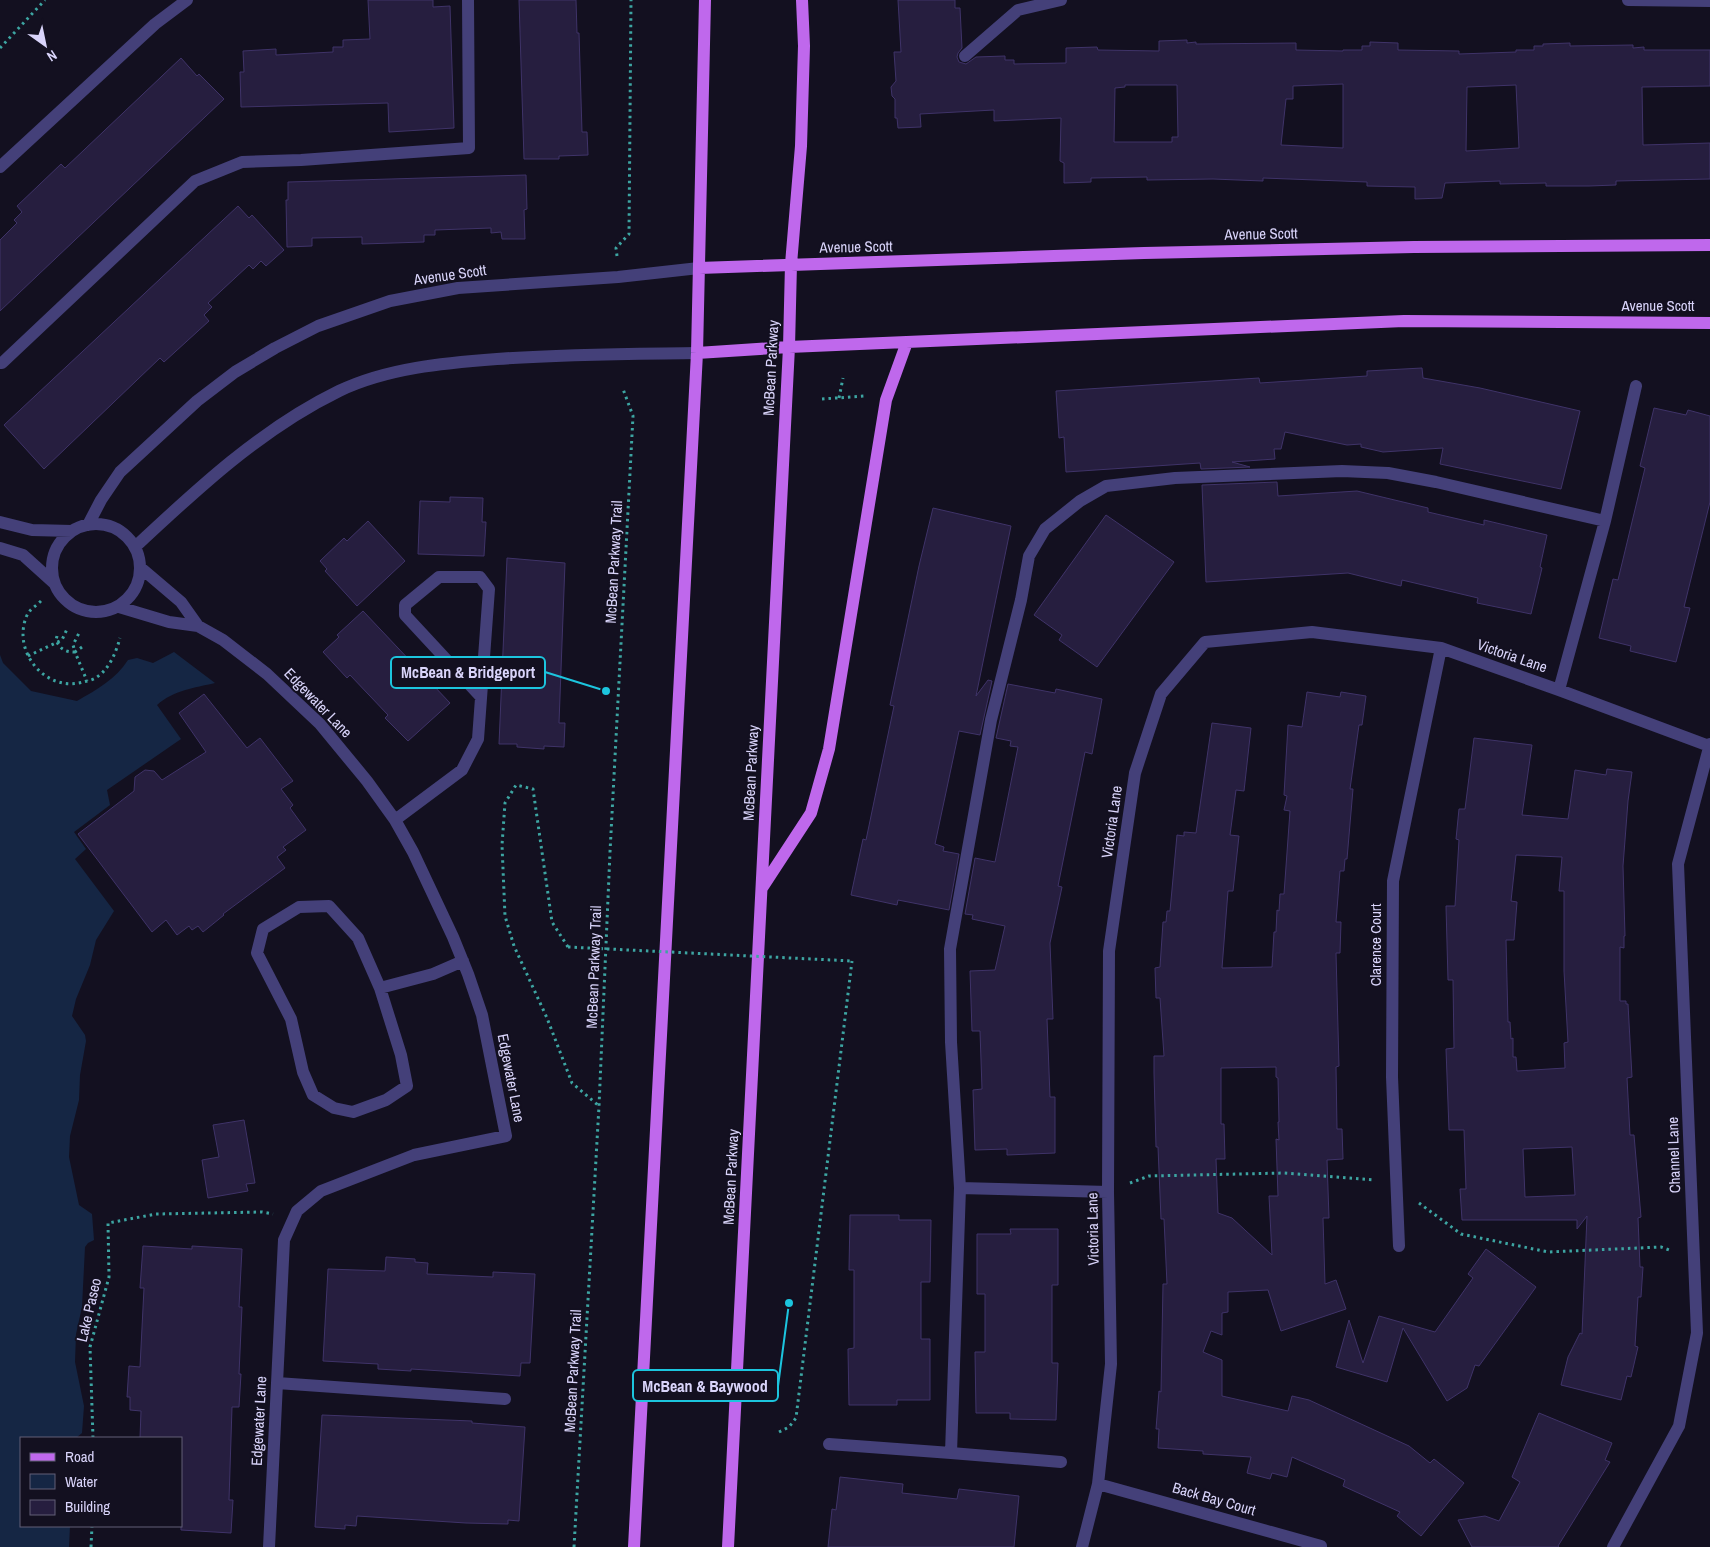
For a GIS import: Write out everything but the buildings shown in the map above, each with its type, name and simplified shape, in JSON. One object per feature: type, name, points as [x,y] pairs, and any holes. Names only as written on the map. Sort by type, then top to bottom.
[{"type":"main road","points":[[634,1547],[697,353],[705,0]]},
{"type":"main road","name":"McBean Parkway","points":[[728,1547],[789,347],[791,264],[801,146],[804,46],[802,0]]},
{"type":"main road","name":"Avenue Scott","points":[[699,268],[791,264],[870,264],[1144,253],[1710,245]]},
{"type":"main road","name":"Avenue Scott","points":[[697,353],[789,347],[1404,322],[1710,322]]},
{"type":"main road","points":[[762,888],[811,812],[829,749],[886,400],[907,342]]},
{"type":"street","points":[[0,167],[156,24],[187,0]]},
{"type":"street","points":[[0,363],[195,181],[242,162],[301,160],[469,148],[468,0]]},
{"type":"street","points":[[964,56],[1018,10],[1061,0]]},
{"type":"street","points":[[1628,0],[1710,1]]},
{"type":"street","name":"Avenue Scott","points":[[88,525],[101,500],[120,472],[177,419],[235,372],[275,348],[318,326],[390,301],[458,288],[618,277],[699,268]]},
{"type":"street","name":"Avenue Scott","points":[[135,547],[201,485],[252,446],[305,409],[340,391],[374,379],[412,369],[457,362],[540,356],[697,353]]},
{"type":"street","points":[[1559,690],[1605,520],[1636,386]]},
{"type":"street","points":[[951,1454],[960,1188],[951,1042],[950,949],[991,720],[1021,600],[1029,556],[1045,530],[1080,501],[1106,486],[1175,478],[1342,471],[1388,473],[1605,520]]},
{"type":"street","points":[[0,522],[32,530],[72,531]]},
{"type":"street","points":[[0,548],[23,555],[54,583],[61,595],[71,604],[84,610],[97,612],[119,607],[132,593],[139,581],[139,557],[127,536],[116,528],[102,524],[80,527],[72,531],[61,541],[54,554],[52,568],[54,583]]},
{"type":"street","name":"Edgewater Lane","points":[[140,568],[181,602],[198,626]]},
{"type":"street","points":[[395,820],[462,770],[478,739],[489,589],[480,577],[439,577],[405,605],[405,616],[481,697]]},
{"type":"street","name":"Edgewater Lane","points":[[119,607],[169,622],[198,626],[222,640],[267,674],[320,724],[367,781],[395,820],[413,852],[463,961],[482,1015],[506,1136],[414,1156],[321,1191],[297,1211],[284,1240],[269,1547]]},
{"type":"street","name":"Victoria Lane","points":[[1082,1547],[1098,1484],[1112,1364],[1108,1192],[1110,951],[1136,773],[1161,694],[1205,642],[1312,632],[1441,648],[1710,745]]},
{"type":"street","name":"Clarence Court","points":[[1399,1246],[1392,1077],[1393,881],[1441,648]]},
{"type":"street","name":"Channel Lane","points":[[1612,1547],[1679,1426],[1696,1333],[1678,864],[1710,745]]},
{"type":"street","points":[[329,906],[358,938],[380,988],[401,1056],[406,1086],[386,1100],[353,1112],[334,1108],[313,1095],[303,1072],[291,1019],[257,953],[262,928],[299,907],[329,906]]},
{"type":"street","points":[[380,988],[433,974],[463,961]]},
{"type":"street","points":[[960,1188],[1108,1192]]},
{"type":"street","points":[[277,1384],[505,1398]]},
{"type":"street","points":[[830,1444],[1061,1462]]},
{"type":"street","name":"Back Bay Court","points":[[1098,1484],[1321,1546]]},
{"type":"path","points":[[0,48],[45,0]]},
{"type":"path","points":[[617,256],[616,248],[630,234],[631,0]]},
{"type":"path","points":[[839,398],[843,378]]},
{"type":"path","name":"McBean Parkway Trail","points":[[574,1547],[599,1106],[610,852],[633,416],[623,389]]},
{"type":"path","points":[[822,400],[873,395]]},
{"type":"path","points":[[41,601],[29,612],[23,627],[23,642],[28,656],[37,670],[57,682],[77,684],[96,678],[106,668],[116,653],[120,638]]},
{"type":"path","points":[[28,656],[62,640],[67,629]]},
{"type":"path","points":[[79,633],[73,645],[87,681]]},
{"type":"path","points":[[57,636],[57,642],[64,650],[75,652],[82,647]]},
{"type":"path","points":[[599,1106],[572,1083],[547,1018],[514,946],[505,916],[502,845],[504,803],[516,785],[533,789],[552,922],[568,947],[852,961],[796,1418],[789,1427],[778,1432]]},
{"type":"path","name":"Lake Paseo","points":[[93,1437],[90,1347],[109,1277],[108,1223],[156,1214],[262,1212],[293,1219]]},
{"type":"path","points":[[90,1547],[92,1527]]},
{"type":"water","points":[[174,652],[215,683],[177,693],[157,705],[181,739],[107,790],[110,805],[74,832],[86,849],[75,859],[114,911],[96,940],[90,965],[76,999],[72,1016],[85,1035],[86,1041],[80,1075],[79,1100],[70,1136],[69,1157],[79,1205],[92,1214],[94,1240],[85,1247],[82,1307],[76,1334],[75,1362],[84,1406],[82,1433],[77,1437],[20,1437],[20,1527],[70,1527],[69,1547],[0,1547],[0,655],[3,663],[31,691],[77,701],[112,678],[128,660],[137,658],[153,663]]},
{"type":"place","name":"McBean & Bridgeport","points":[[606,691]]},
{"type":"place","name":"McBean & Baywood","points":[[789,1303]]}]
